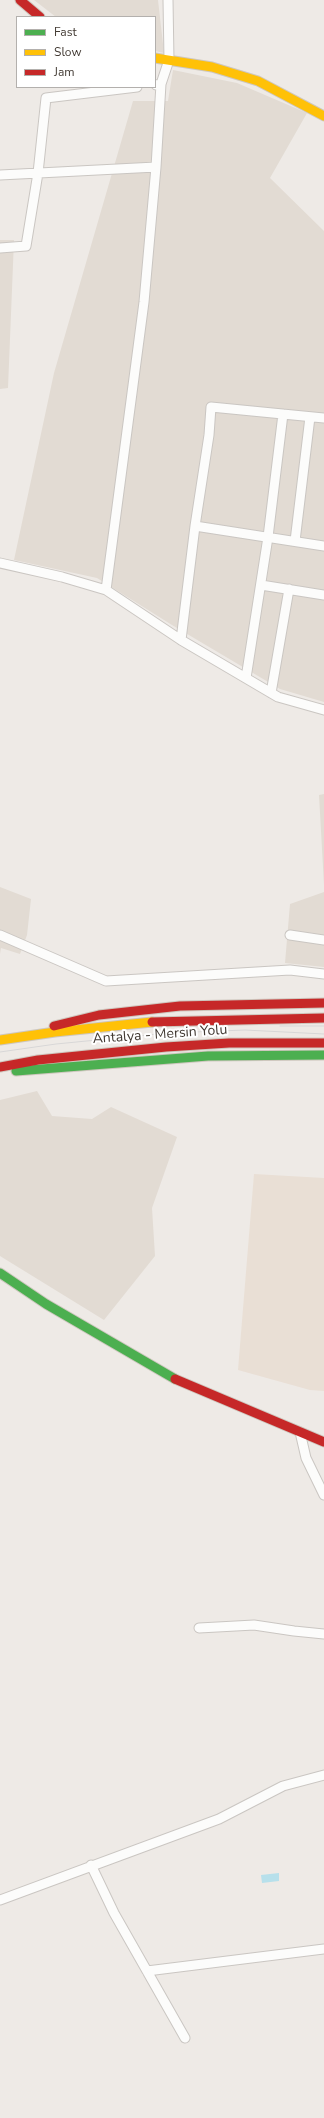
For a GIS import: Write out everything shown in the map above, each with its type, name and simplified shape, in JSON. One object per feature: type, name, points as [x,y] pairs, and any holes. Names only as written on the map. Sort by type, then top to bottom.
[{"type":"main road","points":[[20,0],[39,16]]},
{"type":"main road","points":[[156,58],[212,68],[258,81],[324,116]]},
{"type":"main road","points":[[0,1040],[99,1015],[180,1006],[324,1003]]},
{"type":"main road","name":"Antalya - Mersin Yolu","points":[[0,1040],[55,1032],[165,1021],[324,1018]]},
{"type":"main road","name":"Antalya - Mersin Yolu","points":[[0,1067],[38,1060],[166,1047],[324,1042]]},
{"type":"main road","points":[[0,1074],[208,1056],[324,1055]]},
{"type":"main road","points":[[0,1273],[46,1304],[175,1379],[324,1442]]},
{"type":"street","points":[[106,590],[134,390],[156,168],[158,85],[169,60],[168,0]]},
{"type":"street","points":[[0,248],[26,246],[38,173],[46,98],[129,88]]},
{"type":"street","points":[[0,176],[156,168]]},
{"type":"street","points":[[181,640],[195,526],[209,435],[211,407],[324,418]]},
{"type":"street","points":[[246,678],[268,537],[283,414]]},
{"type":"street","points":[[295,541],[310,417]]},
{"type":"street","points":[[195,526],[324,546]]},
{"type":"street","points":[[0,564],[62,577],[106,590],[181,640],[278,697],[324,710]]},
{"type":"street","points":[[260,585],[324,595]]},
{"type":"street","points":[[271,693],[289,589]]},
{"type":"street","points":[[0,935],[106,981],[290,970],[324,974]]},
{"type":"street","points":[[290,935],[324,940]]},
{"type":"street","points":[[300,1432],[306,1458],[324,1495]]},
{"type":"street","points":[[199,1628],[254,1625],[294,1632],[324,1634]]},
{"type":"street","points":[[0,1900],[91,1865],[219,1820],[282,1786],[324,1775]]},
{"type":"street","points":[[91,1865],[114,1913],[185,2038]]},
{"type":"street","points":[[147,1971],[324,1949]]},
{"type":"shaded area","points":[[34,0],[158,0],[164,53],[156,51],[156,16],[55,16]]},
{"type":"shaded area","points":[[173,70],[237,83],[307,113],[270,178],[324,231],[324,702],[280,689],[172,625],[97,578],[14,560],[54,373],[133,101],[168,101]]},
{"type":"shaded area","points":[[0,240],[14,240],[8,388],[0,389]]},
{"type":"shaded area","points":[[324,794],[324,885],[319,795]]},
{"type":"shaded area","points":[[0,887],[31,899],[27,935],[20,954],[1,948],[0,954]]},
{"type":"shaded area","points":[[324,892],[324,967],[285,963],[290,904]]},
{"type":"shaded area","points":[[37,1091],[52,1116],[92,1119],[111,1107],[177,1137],[152,1208],[155,1256],[104,1320],[0,1256],[0,1100]]},
{"type":"shaded area","points":[[254,1174],[324,1178],[324,1391],[310,1390],[238,1370]]},
{"type":"water","points":[[279,1873],[279,1881],[262,1883],[261,1875]]},
{"type":"tram line","points":[[280,1026],[324,1026]]},
{"type":"tram line","points":[[0,1052],[56,1044],[168,1033],[245,1030],[324,1034]]},
{"type":"traffic: fast","points":[[16,1071],[208,1056],[324,1055]]},
{"type":"traffic: fast","points":[[0,1273],[46,1304],[175,1379]]},
{"type":"traffic: slow","points":[[156,58],[212,67],[258,81],[324,116]]},
{"type":"traffic: slow","points":[[0,1040],[55,1032],[152,1022]]},
{"type":"traffic: jam","points":[[20,0],[39,16]]},
{"type":"traffic: jam","points":[[54,1026],[99,1015],[180,1006],[324,1003]]},
{"type":"traffic: jam","points":[[152,1022],[324,1018]]},
{"type":"traffic: jam","points":[[0,1067],[38,1060],[166,1047],[229,1043],[324,1043]]},
{"type":"traffic: jam","points":[[175,1379],[324,1442]]}]
